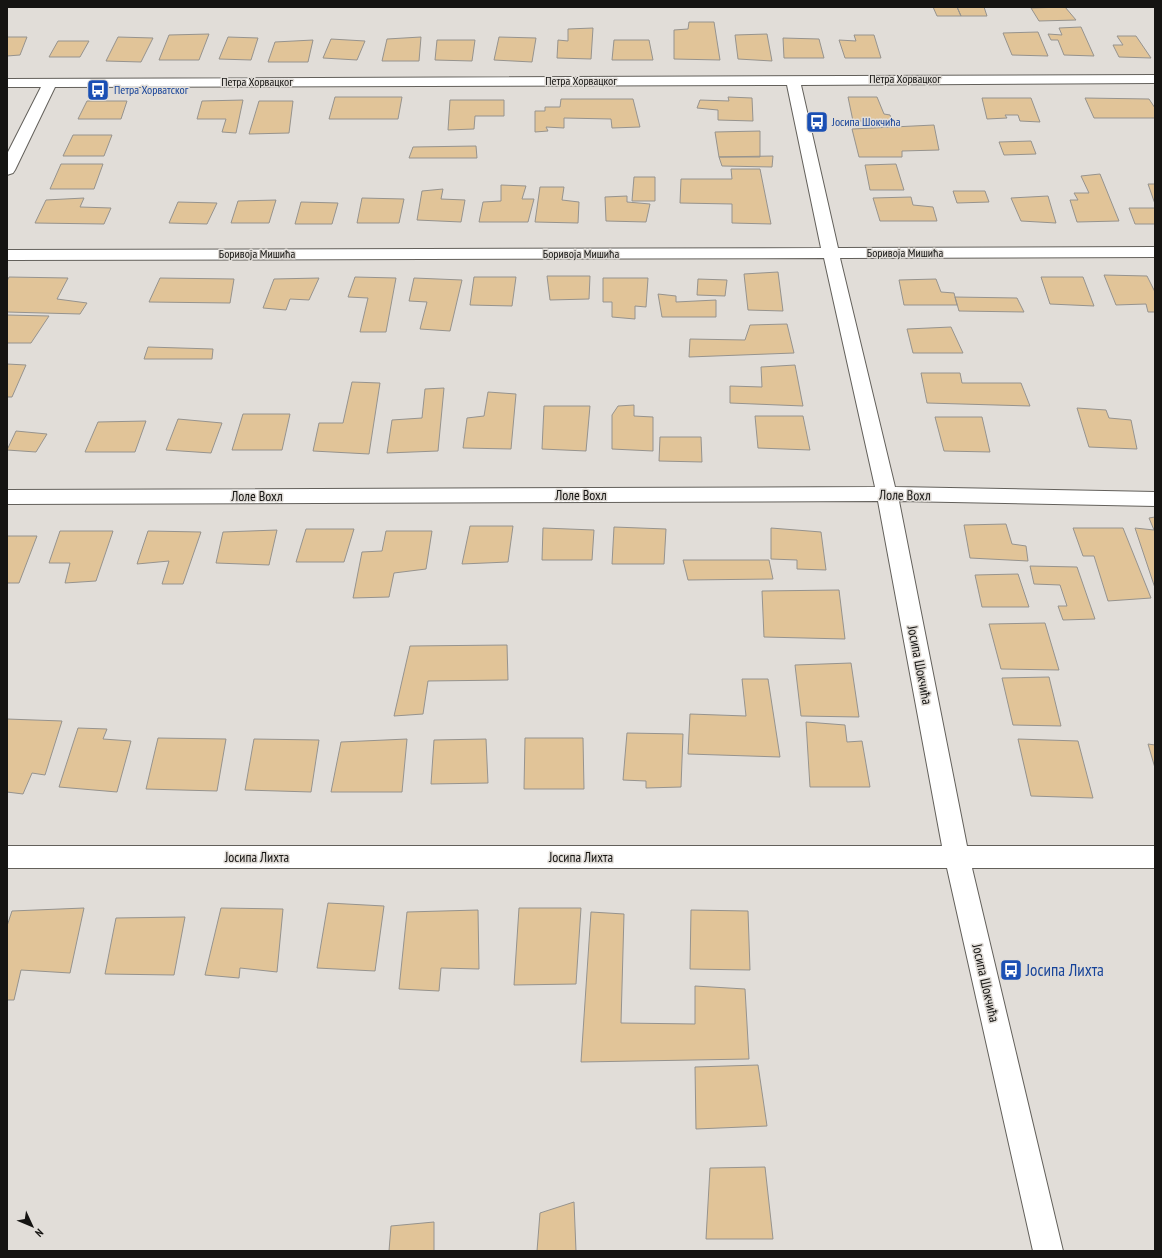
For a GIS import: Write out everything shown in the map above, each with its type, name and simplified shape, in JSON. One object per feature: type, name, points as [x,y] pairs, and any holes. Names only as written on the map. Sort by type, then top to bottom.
[{"type":"street","name":"Петра Хорвацког","points":[[7,83],[1155,79]]},
{"type":"street","name":"Јосипа Шокчића","points":[[793,80],[831,254],[887,494],[957,858],[1048,1251]]},
{"type":"street","points":[[7,170],[50,83]]},
{"type":"street","name":"Боривоја Мишића","points":[[7,255],[1155,252]]},
{"type":"street","name":"Лоле Вохл","points":[[7,497],[887,494],[1155,499]]},
{"type":"street","name":"Јосипа Лихта","points":[[7,857],[1155,857]]},
{"type":"building","points":[[933,7],[957,7],[961,16],[937,16]]},
{"type":"building","points":[[957,7],[984,7],[987,16],[961,16]]},
{"type":"building","points":[[1065,7],[1076,20],[1039,21],[1031,8]]},
{"type":"building","points":[[689,22],[714,22],[720,60],[674,59],[674,30],[688,29]]},
{"type":"building","points":[[1081,27],[1094,56],[1064,55],[1058,40],[1051,40],[1048,34],[1062,35],[1059,28]]},
{"type":"building","points":[[593,28],[591,59],[557,58],[558,40],[568,41],[568,29]]},
{"type":"building","points":[[1038,32],[1048,56],[1012,55],[1003,33]]},
{"type":"building","points":[[209,34],[199,60],[159,60],[169,35]]},
{"type":"building","points":[[767,34],[772,61],[738,59],[735,35]]},
{"type":"building","points":[[854,35],[874,35],[881,58],[845,58],[839,40],[856,41]]},
{"type":"building","points":[[1117,36],[1136,36],[1151,58],[1119,57],[1113,45],[1123,45]]},
{"type":"building","points":[[7,37],[27,37],[20,55],[7,56]]},
{"type":"building","points":[[118,37],[153,38],[141,62],[106,61]]},
{"type":"building","points":[[228,37],[258,38],[251,60],[219,59]]},
{"type":"building","points":[[421,37],[419,61],[382,61],[387,39]]},
{"type":"building","points":[[499,37],[536,38],[532,62],[494,60]]},
{"type":"building","points":[[783,38],[819,39],[824,58],[784,58]]},
{"type":"building","points":[[331,39],[365,41],[357,60],[323,58]]},
{"type":"building","points":[[313,40],[308,62],[268,62],[275,42]]},
{"type":"building","points":[[437,40],[475,40],[472,61],[435,60]]},
{"type":"building","points":[[614,40],[649,40],[653,60],[612,60]]},
{"type":"building","points":[[58,41],[89,41],[80,57],[49,57]]},
{"type":"building","points":[[335,97],[402,97],[398,119],[329,119]]},
{"type":"building","points":[[728,97],[752,98],[753,121],[718,120],[718,110],[697,108],[700,100],[729,101]]},
{"type":"building","points":[[848,97],[877,97],[884,114],[890,115],[892,121],[853,121]]},
{"type":"building","points":[[982,98],[1031,98],[1040,122],[1020,121],[1018,115],[1005,115],[1007,118],[987,119]]},
{"type":"building","points":[[1085,98],[1149,99],[1155,108],[1155,118],[1094,118]]},
{"type":"building","points":[[561,99],[633,99],[640,127],[612,128],[611,119],[564,118],[564,128],[546,127],[548,131],[535,132],[535,111],[545,111],[545,107],[560,107]]},
{"type":"building","points":[[243,100],[236,133],[222,132],[226,119],[197,119],[202,101]]},
{"type":"building","points":[[450,100],[504,100],[504,116],[475,116],[474,129],[448,130]]},
{"type":"building","points":[[87,101],[127,101],[121,119],[78,119]]},
{"type":"building","points":[[259,101],[293,101],[289,133],[249,134]]},
{"type":"building","points":[[934,125],[939,150],[902,151],[902,157],[859,157],[852,129]]},
{"type":"building","points":[[760,131],[760,157],[719,157],[715,132]]},
{"type":"building","points":[[73,135],[112,135],[104,156],[63,156]]},
{"type":"building","points":[[1031,141],[1036,154],[1004,155],[999,142]]},
{"type":"building","points":[[476,146],[477,158],[409,158],[413,147]]},
{"type":"building","points":[[773,156],[772,167],[722,166],[719,157]]},
{"type":"building","points":[[61,164],[103,164],[94,189],[50,189]]},
{"type":"building","points":[[896,164],[904,190],[870,190],[865,165]]},
{"type":"building","points":[[731,169],[760,169],[771,224],[732,223],[732,204],[680,203],[681,179],[732,179]]},
{"type":"building","points":[[1100,174],[1119,221],[1077,222],[1070,200],[1078,200],[1074,193],[1089,193],[1081,176]]},
{"type":"building","points":[[634,177],[655,177],[655,201],[632,201]]},
{"type":"building","points":[[1148,184],[1155,184],[1155,204]]},
{"type":"building","points":[[501,185],[526,186],[522,199],[534,199],[528,222],[479,222],[483,202],[501,201]]},
{"type":"building","points":[[540,187],[564,187],[562,200],[579,202],[578,223],[535,222]]},
{"type":"building","points":[[443,189],[441,199],[465,200],[461,222],[417,220],[422,191]]},
{"type":"building","points":[[953,191],[985,191],[989,202],[957,203]]},
{"type":"building","points":[[627,196],[627,202],[650,204],[646,222],[606,221],[605,197]]},
{"type":"building","points":[[1048,196],[1056,223],[1021,221],[1011,198]]},
{"type":"building","points":[[911,197],[913,205],[933,207],[937,221],[880,221],[873,198]]},
{"type":"building","points":[[84,198],[80,207],[111,208],[104,224],[35,223],[46,200]]},
{"type":"building","points":[[362,198],[404,199],[399,223],[357,223]]},
{"type":"building","points":[[276,200],[269,223],[231,223],[238,201]]},
{"type":"building","points":[[178,202],[217,203],[207,224],[169,223]]},
{"type":"building","points":[[301,202],[338,203],[332,224],[295,224]]},
{"type":"building","points":[[1129,208],[1155,208],[1155,224],[1135,224]]},
{"type":"building","points":[[778,272],[783,311],[748,310],[744,274]]},
{"type":"building","points":[[1104,275],[1147,276],[1155,292],[1155,312],[1148,312],[1146,304],[1116,305]]},
{"type":"building","points":[[547,276],[590,276],[589,299],[550,300]]},
{"type":"building","points":[[9,277],[68,278],[57,299],[87,303],[80,314],[7,312],[7,281]]},
{"type":"building","points":[[355,277],[396,278],[386,332],[360,332],[368,298],[348,297]]},
{"type":"building","points":[[474,277],[516,277],[512,306],[470,305]]},
{"type":"building","points":[[1041,277],[1083,277],[1094,306],[1050,304]]},
{"type":"building","points":[[160,278],[234,279],[230,303],[149,302]]},
{"type":"building","points":[[319,278],[309,300],[290,299],[286,310],[263,308],[274,279]]},
{"type":"building","points":[[414,278],[462,280],[450,331],[420,329],[427,302],[409,301]]},
{"type":"building","points":[[603,278],[648,278],[646,307],[635,306],[635,319],[612,317],[612,302],[603,302]]},
{"type":"building","points":[[698,279],[727,280],[725,296],[697,295]]},
{"type":"building","points":[[936,279],[941,292],[954,293],[957,305],[904,305],[899,280]]},
{"type":"building","points":[[658,294],[676,296],[676,302],[716,300],[716,317],[662,317]]},
{"type":"building","points":[[955,297],[1017,298],[1024,312],[959,311]]},
{"type":"building","points":[[7,315],[49,316],[31,343],[7,343]]},
{"type":"building","points":[[787,324],[794,353],[689,357],[690,339],[745,340],[750,325]]},
{"type":"building","points":[[951,327],[963,353],[913,353],[907,329]]},
{"type":"building","points":[[148,347],[213,349],[212,359],[144,359]]},
{"type":"building","points":[[7,364],[26,365],[12,397],[7,397]]},
{"type":"building","points":[[795,365],[803,406],[730,403],[730,386],[762,387],[761,367]]},
{"type":"building","points":[[921,373],[960,373],[962,383],[1021,383],[1030,406],[927,403]]},
{"type":"building","points":[[352,382],[380,383],[369,454],[313,451],[319,423],[343,423]]},
{"type":"building","points":[[444,388],[438,451],[387,453],[392,420],[422,418],[425,389]]},
{"type":"building","points":[[488,392],[516,394],[511,449],[463,448],[467,418],[484,416]]},
{"type":"building","points":[[634,405],[634,416],[653,417],[653,451],[612,449],[612,415],[618,406]]},
{"type":"building","points":[[544,406],[590,406],[586,451],[542,449]]},
{"type":"building","points":[[1077,408],[1106,410],[1109,418],[1131,420],[1137,449],[1089,447]]},
{"type":"building","points":[[243,414],[290,414],[282,450],[232,450]]},
{"type":"building","points":[[755,416],[803,416],[810,450],[758,448]]},
{"type":"building","points":[[935,417],[982,417],[990,452],[944,451]]},
{"type":"building","points":[[178,419],[222,423],[211,453],[166,450]]},
{"type":"building","points":[[146,421],[135,452],[85,452],[98,422]]},
{"type":"building","points":[[16,431],[47,434],[36,452],[7,450]]},
{"type":"building","points":[[660,437],[701,437],[702,462],[659,461]]},
{"type":"building","points":[[1155,517],[1155,588],[1135,528],[1154,530],[1149,518]]},
{"type":"building","points":[[1006,524],[1012,544],[1026,546],[1028,561],[970,558],[964,525]]},
{"type":"building","points":[[470,526],[513,526],[508,562],[462,564]]},
{"type":"building","points":[[614,527],[666,529],[664,564],[612,564]]},
{"type":"building","points":[[543,528],[594,530],[592,560],[542,560]]},
{"type":"building","points":[[771,528],[821,532],[826,570],[797,569],[797,560],[771,559]]},
{"type":"building","points":[[1073,528],[1123,528],[1151,598],[1108,601],[1094,556],[1083,556]]},
{"type":"building","points":[[306,529],[354,529],[344,562],[296,562]]},
{"type":"building","points":[[277,530],[269,565],[216,563],[223,532]]},
{"type":"building","points":[[60,531],[113,531],[96,581],[65,583],[70,563],[49,563]]},
{"type":"building","points":[[148,531],[201,532],[183,584],[162,584],[169,561],[137,564]]},
{"type":"building","points":[[386,531],[432,531],[426,569],[394,573],[389,597],[353,598],[362,552],[382,551]]},
{"type":"building","points":[[7,536],[37,536],[19,583],[7,583]]},
{"type":"building","points":[[683,560],[769,560],[773,579],[688,580]]},
{"type":"building","points":[[1030,566],[1077,567],[1095,619],[1063,620],[1058,606],[1067,606],[1060,585],[1034,584]]},
{"type":"building","points":[[1018,574],[1029,607],[982,607],[975,575]]},
{"type":"building","points":[[839,590],[845,639],[764,637],[762,591]]},
{"type":"building","points":[[1045,623],[1059,670],[1001,669],[989,624]]},
{"type":"building","points":[[507,645],[508,680],[428,681],[423,714],[394,716],[410,646]]},
{"type":"building","points":[[851,663],[859,717],[801,716],[795,665]]},
{"type":"building","points":[[1049,677],[1061,726],[1013,725],[1002,678]]},
{"type":"building","points":[[742,679],[768,679],[780,757],[688,754],[690,714],[746,716]]},
{"type":"building","points":[[7,719],[62,721],[45,775],[32,773],[23,794],[7,792]]},
{"type":"building","points":[[806,722],[845,725],[847,742],[862,741],[870,787],[810,787]]},
{"type":"building","points":[[78,728],[107,729],[103,739],[131,741],[117,792],[59,787]]},
{"type":"building","points":[[627,733],[683,734],[681,787],[646,788],[646,781],[623,780]]},
{"type":"building","points":[[158,738],[226,739],[217,791],[146,789]]},
{"type":"building","points":[[525,738],[583,738],[584,789],[524,789]]},
{"type":"building","points":[[254,739],[319,740],[311,792],[245,790]]},
{"type":"building","points":[[407,739],[402,792],[331,792],[341,742]]},
{"type":"building","points":[[486,739],[488,783],[431,784],[434,740]]},
{"type":"building","points":[[1018,739],[1078,741],[1093,798],[1031,796]]},
{"type":"building","points":[[1148,744],[1155,745],[1155,768]]},
{"type":"building","points":[[328,903],[384,906],[375,971],[317,968]]},
{"type":"building","points":[[84,908],[70,973],[21,970],[14,1000],[7,1000],[7,926],[12,911]]},
{"type":"building","points":[[221,908],[283,909],[277,972],[240,968],[239,978],[205,975]]},
{"type":"building","points":[[519,908],[581,908],[576,984],[514,985]]},
{"type":"building","points":[[478,910],[479,969],[441,968],[439,991],[399,989],[407,912]]},
{"type":"building","points":[[691,910],[748,911],[750,970],[690,969]]},
{"type":"building","points":[[591,912],[624,914],[621,1023],[695,1024],[695,986],[745,989],[749,1059],[581,1062]]},
{"type":"building","points":[[185,917],[174,975],[105,974],[116,918]]},
{"type":"building","points":[[758,1065],[767,1126],[696,1129],[695,1067]]},
{"type":"building","points":[[765,1167],[773,1239],[706,1239],[710,1168]]},
{"type":"building","points":[[574,1202],[576,1251],[537,1251],[540,1213]]},
{"type":"building","points":[[434,1222],[434,1251],[389,1251],[391,1226]]},
{"type":"place","name":"Петра Хорватског","points":[[98,90]]},
{"type":"place","name":"Јосипа Шокчића","points":[[817,122]]},
{"type":"place","name":"Јосипа Лихта","points":[[1011,970]]}]
